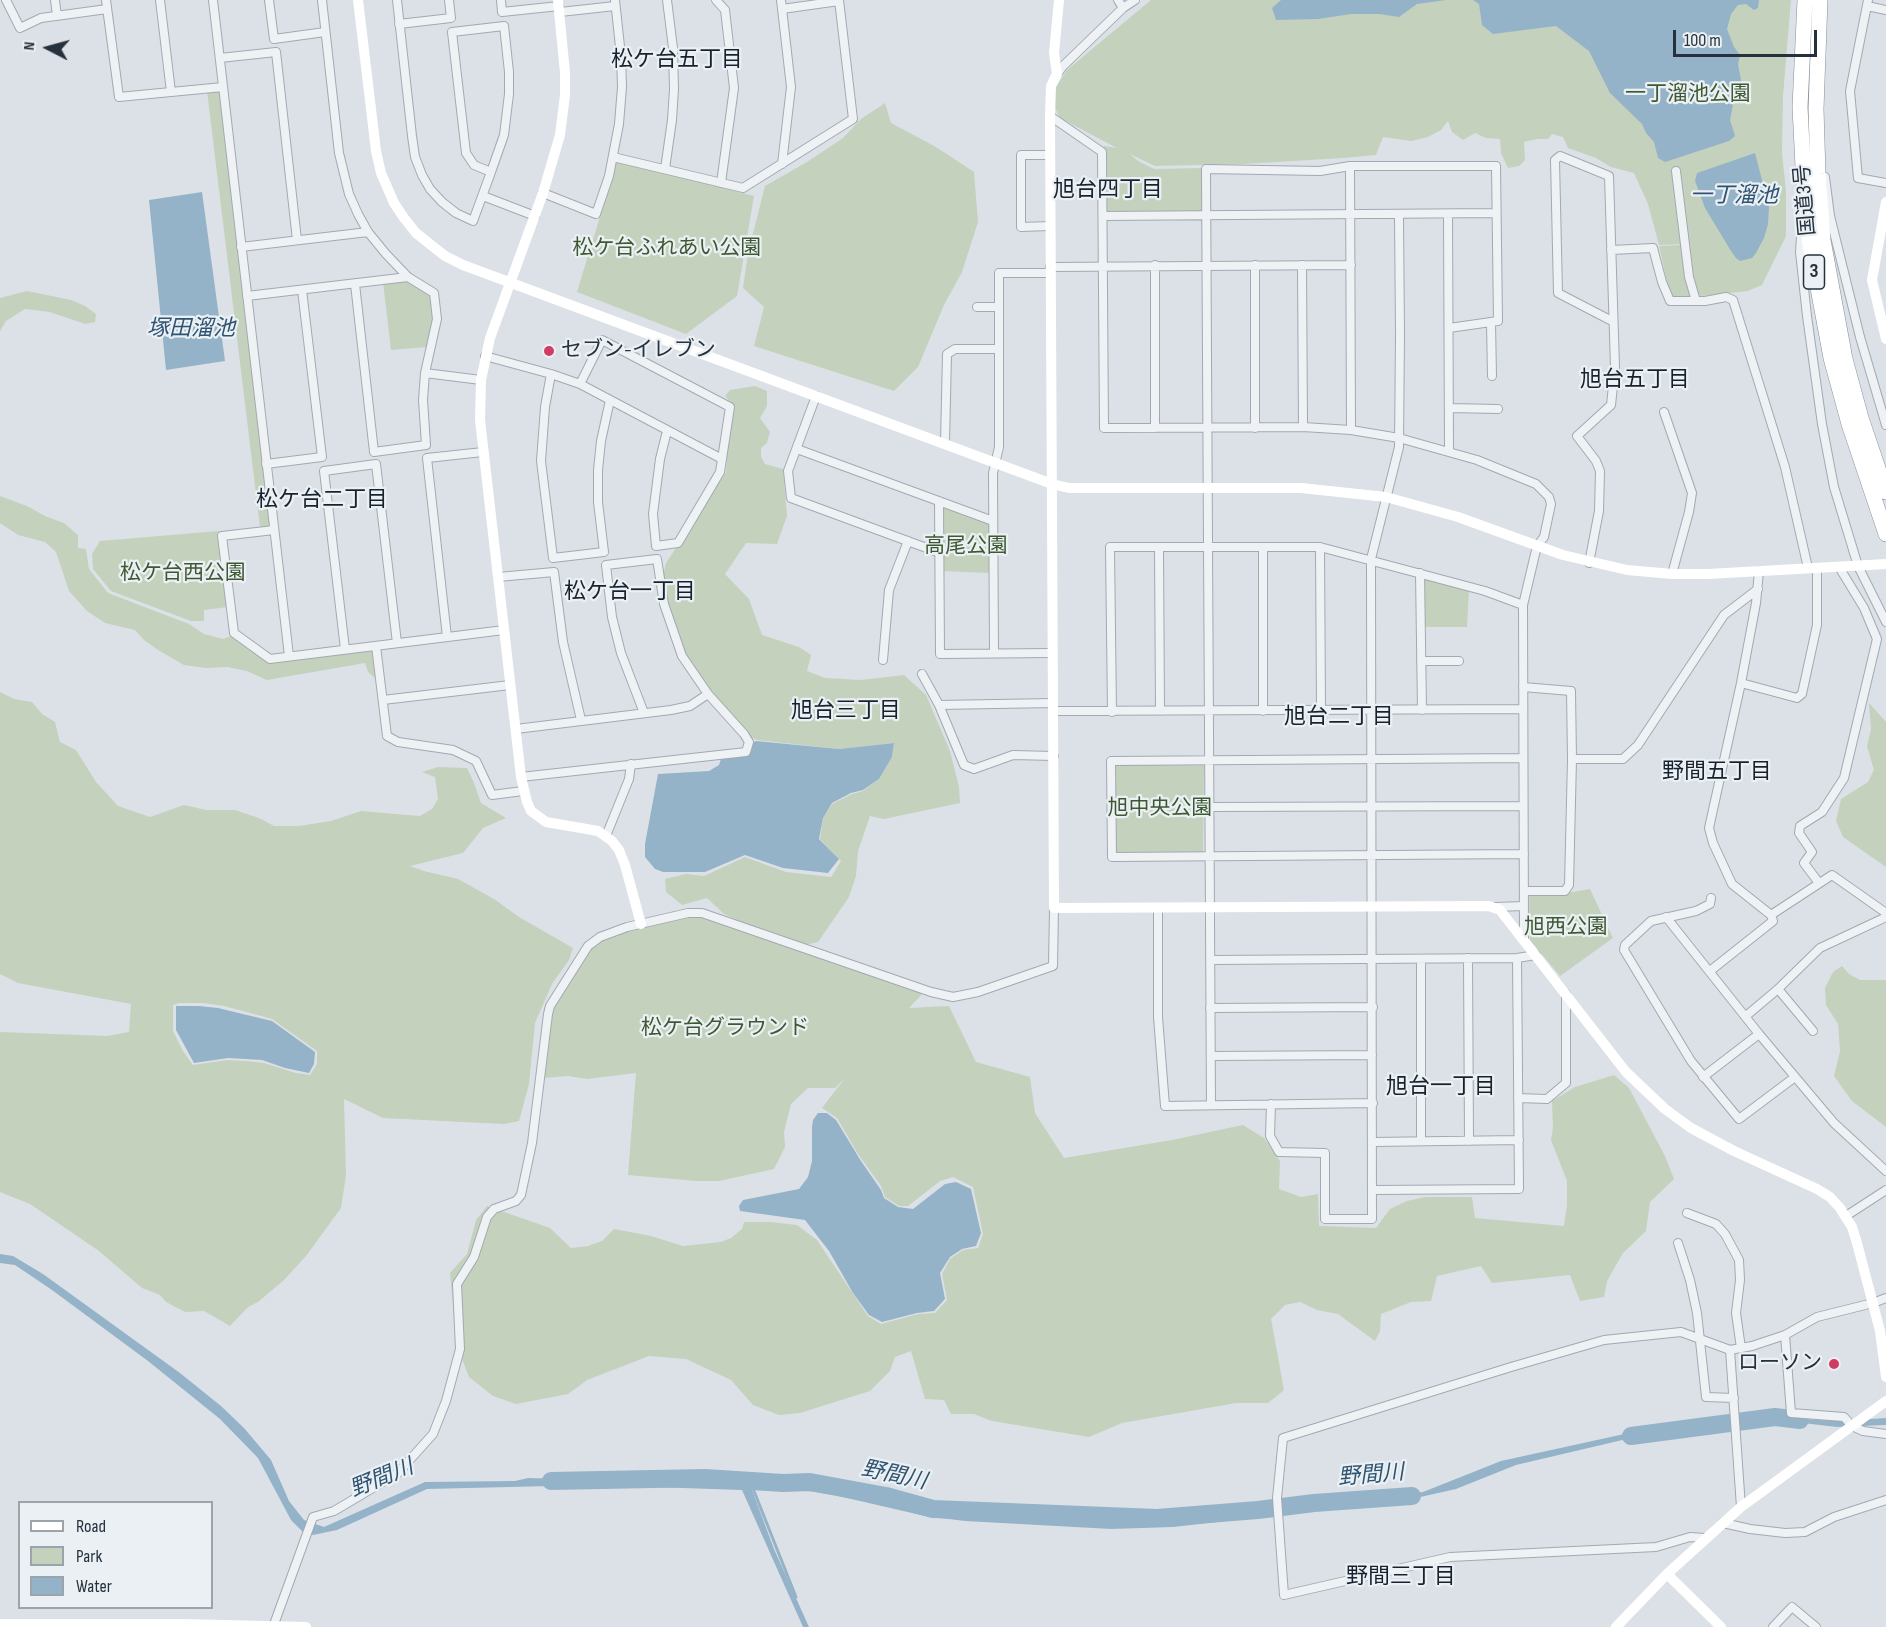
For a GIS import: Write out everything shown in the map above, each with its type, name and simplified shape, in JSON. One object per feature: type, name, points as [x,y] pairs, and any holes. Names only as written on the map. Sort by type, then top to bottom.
[{"type":"highway","name":"国道3号","points":[[1805,0],[1800,107],[1804,186],[1815,277],[1831,358],[1849,424],[1886,534]]},
{"type":"highway","name":"国道3号","points":[[1820,0],[1816,109],[1823,240],[1845,359],[1861,418],[1886,492]]},
{"type":"street","points":[[6,0],[20,28],[41,18],[106,5],[119,97],[223,87]]},
{"type":"street","points":[[55,0],[57,16]]},
{"type":"street","points":[[160,0],[171,92]]},
{"type":"street","points":[[213,0],[289,656]]},
{"type":"street","points":[[269,0],[274,39],[326,32]]},
{"type":"street","points":[[322,0],[343,173],[358,214],[368,232],[408,277],[434,292],[437,319],[425,373],[423,411],[426,445],[374,452],[355,284]]},
{"type":"street","points":[[358,0],[376,151],[381,173],[394,203],[416,233],[445,256],[463,265],[1052,484],[1069,488],[1301,488],[1386,497],[1458,517],[1589,563],[1627,570],[1708,574],[1886,564]]},
{"type":"street","points":[[396,0],[415,157],[430,189],[456,213],[472,221],[483,196],[504,135],[509,94],[504,26],[452,32],[466,153],[474,165],[491,172]]},
{"type":"street","points":[[399,24],[451,18],[448,0]]},
{"type":"street","points":[[501,0],[502,12],[615,3],[621,56],[622,87],[619,124],[609,176],[596,214],[543,193]]},
{"type":"street","points":[[665,169],[674,89],[673,48],[667,0]]},
{"type":"street","points":[[716,0],[725,10],[734,88],[721,183]]},
{"type":"street","points":[[1057,74],[1054,53],[1059,0]]},
{"type":"street","points":[[1118,0],[1124,8]]},
{"type":"street","points":[[273,1626],[313,1518],[334,1511],[398,1473],[433,1434],[452,1381],[460,1349],[456,1284],[474,1257],[488,1217],[494,1209],[516,1201],[521,1195],[537,1113],[546,1022],[550,1006],[588,946],[607,934],[641,924],[688,913],[702,913],[931,993],[953,997],[978,992],[1053,966],[1051,86],[1063,66],[1135,0]]},
{"type":"street","points":[[613,157],[743,188],[782,164],[853,119],[839,1],[781,4],[791,87],[782,164]]},
{"type":"street","points":[[1886,10],[1868,3],[1850,91],[1858,178],[1886,183]]},
{"type":"street","points":[[559,6],[565,73],[560,135],[543,193],[485,356],[481,380],[480,420],[523,791],[531,811],[546,822],[598,831],[619,850],[641,924]]},
{"type":"street","points":[[220,58],[276,52],[297,240]]},
{"type":"street","points":[[1816,109],[1830,216],[1860,337],[1886,425]]},
{"type":"street","points":[[1050,116],[1102,153],[1104,428],[1303,427],[1351,430],[1399,438],[1449,451],[1536,484],[1549,497],[1551,504],[1544,537],[1537,546],[1523,604],[1524,939]]},
{"type":"street","points":[[1050,155],[1021,155],[1021,227],[1050,226]]},
{"type":"street","points":[[1589,563],[1599,511],[1600,471],[1596,461],[1577,436],[1611,405],[1614,367],[1609,176],[1560,156],[1555,160],[1558,293],[1612,321]]},
{"type":"street","points":[[1350,166],[1351,430]]},
{"type":"street","points":[[1211,1104],[1206,169],[1320,171],[1350,166],[1496,166],[1498,321],[1449,328]]},
{"type":"street","points":[[1676,171],[1689,277],[1696,300]]},
{"type":"street","points":[[1804,186],[1800,252],[1822,424],[1834,487],[1858,566],[1886,622]]},
{"type":"street","points":[[483,196],[535,216]]},
{"type":"street","points":[[1886,202],[1872,280],[1886,339]]},
{"type":"street","points":[[1103,216],[1497,213]]},
{"type":"street","points":[[1448,214],[1449,451]]},
{"type":"street","points":[[1270,1104],[1270,1136],[1280,1152],[1325,1153],[1325,1219],[1372,1219],[1371,559],[1399,447],[1399,215]]},
{"type":"street","points":[[242,247],[368,232]]},
{"type":"street","points":[[1611,250],[1653,248],[1662,282],[1670,301],[1726,297],[1732,300],[1785,467],[1812,568],[1817,625],[1802,694],[1797,698],[1741,682]]},
{"type":"street","points":[[1155,265],[1155,428]]},
{"type":"street","points":[[1255,265],[1255,428]]},
{"type":"street","points":[[994,653],[993,473],[999,447],[999,273],[1104,266],[1351,265]]},
{"type":"street","points":[[1302,266],[1303,427]]},
{"type":"street","points":[[247,296],[408,277]]},
{"type":"street","points":[[266,464],[322,457],[302,290]]},
{"type":"street","points":[[977,307],[999,307]]},
{"type":"street","points":[[1491,323],[1492,376]]},
{"type":"street","points":[[580,384],[602,340],[730,407],[720,472],[678,543],[656,546],[652,514],[655,487],[667,431]]},
{"type":"street","points":[[945,443],[947,354],[955,349],[999,349]]},
{"type":"street","points":[[485,356],[580,384],[722,459]]},
{"type":"street","points":[[425,373],[481,380]]},
{"type":"street","points":[[551,374],[545,407],[541,461],[553,558],[604,552],[598,502],[598,470],[610,400]]},
{"type":"street","points":[[816,396],[788,471],[791,498],[940,553]]},
{"type":"street","points":[[1449,408],[1498,409]]},
{"type":"street","points":[[1664,412],[1692,493],[1672,574]]},
{"type":"street","points":[[797,448],[993,521]]},
{"type":"street","points":[[447,637],[427,458],[483,452]]},
{"type":"street","points":[[345,649],[324,471],[376,464],[397,643]]},
{"type":"street","points":[[939,501],[940,654],[1052,653]]},
{"type":"street","points":[[274,530],[222,536],[234,633],[270,659],[504,630]]},
{"type":"street","points":[[883,660],[889,590],[908,541]]},
{"type":"street","points":[[1112,711],[1110,547],[1320,547],[1485,591],[1523,604]]},
{"type":"street","points":[[1159,547],[1160,711]]},
{"type":"street","points":[[1263,547],[1263,711]]},
{"type":"street","points":[[1320,547],[1321,710]]},
{"type":"street","points":[[521,777],[746,752],[749,742],[708,694],[682,656],[664,604],[657,559],[606,565],[612,617],[621,653],[644,713]]},
{"type":"street","points":[[1819,883],[1804,863],[1812,852],[1799,833],[1800,826],[1822,812],[1845,778],[1877,639],[1864,608],[1839,567]]},
{"type":"street","points":[[1710,971],[1773,921],[1771,915],[1732,884],[1713,843],[1709,828],[1741,682],[1760,571]]},
{"type":"street","points":[[498,577],[554,572],[563,642],[582,720]]},
{"type":"street","points":[[1420,573],[1422,710]]},
{"type":"street","points":[[1572,759],[1623,759],[1638,745],[1724,615],[1758,589]]},
{"type":"street","points":[[376,646],[387,736],[398,742],[453,750],[476,760],[492,795],[523,791]]},
{"type":"street","points":[[1421,661],[1459,661]]},
{"type":"street","points":[[922,674],[939,705],[964,765],[974,769],[1013,755],[1054,756]]},
{"type":"street","points":[[383,700],[510,685]]},
{"type":"street","points":[[1523,687],[1571,691],[1572,759],[1569,885],[1565,891],[1524,891]]},
{"type":"street","points":[[516,729],[690,706],[708,694]]},
{"type":"street","points":[[939,705],[1053,707],[1112,711],[1522,709]]},
{"type":"street","points":[[1523,758],[1112,761],[1112,857],[1524,854]]},
{"type":"street","points":[[606,836],[629,779],[631,764]]},
{"type":"street","points":[[1209,807],[1523,806]]},
{"type":"street","points":[[1746,1016],[1820,948],[1886,915],[1832,875],[1771,915]]},
{"type":"street","points":[[1711,898],[1710,904],[1696,911],[1651,921],[1625,945],[1624,950],[1703,1077],[1739,1119],[1795,1077]]},
{"type":"street","points":[[1054,908],[1524,906]]},
{"type":"street","points":[[1495,907],[1524,939],[1626,1072],[1665,1109],[1691,1128],[1734,1151],[1830,1197],[1846,1216],[1857,1243],[1880,1331],[1886,1377]]},
{"type":"street","points":[[1158,908],[1158,1017],[1165,1106],[1373,1103]]},
{"type":"street","points":[[1666,917],[1759,1034],[1834,1123],[1886,1171]]},
{"type":"street","points":[[1210,960],[1517,958],[1536,955]]},
{"type":"street","points":[[1421,958],[1421,1141]]},
{"type":"street","points":[[1468,958],[1469,1141]]},
{"type":"street","points":[[1372,1190],[1519,1189],[1517,958]]},
{"type":"street","points":[[1778,989],[1813,1031]]},
{"type":"street","points":[[1518,1098],[1547,1099],[1566,1083],[1566,994]]},
{"type":"street","points":[[1210,1008],[1372,1007]]},
{"type":"street","points":[[1703,1077],[1759,1034]]},
{"type":"street","points":[[1210,1056],[1372,1055]]},
{"type":"street","points":[[1373,1142],[1518,1140]]},
{"type":"street","points":[[1846,1216],[1886,1190]]},
{"type":"street","points":[[1687,1213],[1716,1224],[1725,1234],[1739,1260],[1740,1280],[1736,1313],[1741,1348]]},
{"type":"street","points":[[1678,1244],[1695,1302],[1706,1396],[1734,1398]]},
{"type":"street","points":[[1705,1538],[1690,1537],[1656,1547],[1450,1557],[1284,1595],[1277,1498],[1283,1437],[1605,1340],[1681,1332],[1730,1350],[1785,1335],[1817,1317],[1886,1298]]},
{"type":"street","points":[[1785,1335],[1791,1413],[1844,1418],[1852,1426],[1863,1431],[1886,1434]]},
{"type":"street","points":[[1730,1350],[1742,1507]]},
{"type":"street","points":[[1616,1627],[1667,1574],[1742,1507],[1886,1401]]},
{"type":"street","points":[[1723,1523],[1773,1532],[1805,1532],[1834,1517],[1886,1500]]},
{"type":"street","points":[[1667,1574],[1721,1627]]},
{"type":"street","points":[[1773,1627],[1792,1607],[1816,1627]]},
{"type":"street","points":[[0,1624],[306,1627]]},
{"type":"green space","name":"一丁溜池公園","points":[[1151,0],[1791,0],[1783,96],[1782,153],[1786,191],[1786,236],[1762,285],[1748,291],[1701,296],[1697,293],[1687,244],[1659,245],[1648,204],[1634,173],[1611,167],[1596,158],[1568,148],[1563,137],[1552,134],[1548,139],[1524,142],[1525,160],[1519,166],[1508,168],[1501,153],[1500,139],[1486,138],[1475,133],[1463,140],[1452,132],[1448,121],[1441,130],[1428,137],[1411,141],[1383,137],[1376,155],[1243,164],[1155,166],[1130,154],[1154,169],[1204,168],[1204,214],[1105,214],[1104,146],[1117,148],[1060,118],[1055,108],[1056,87],[1067,70]]},
{"type":"green space","points":[[219,90],[271,526],[260,527],[207,91]]},
{"type":"green space","points":[[885,103],[891,123],[936,147],[974,172],[978,222],[962,272],[944,305],[918,367],[894,391],[754,346],[764,307],[743,288],[748,253],[765,186],[843,138],[861,119]]},
{"type":"green space","name":"松ケ台ふれあい公園","points":[[617,161],[754,196],[737,296],[686,334],[577,292]]},
{"type":"green space","points":[[1682,245],[1692,298],[1671,299],[1659,246]]},
{"type":"green space","points":[[407,278],[433,293],[435,319],[427,347],[391,350],[383,282]]},
{"type":"green space","points":[[27,291],[71,300],[85,306],[96,314],[95,322],[85,324],[50,312],[25,309],[6,321],[0,331],[0,298]]},
{"type":"green space","points":[[755,386],[767,391],[767,406],[760,418],[770,432],[767,443],[761,448],[761,457],[765,464],[783,469],[787,516],[777,544],[746,543],[725,574],[749,599],[762,635],[799,647],[811,655],[807,671],[825,678],[861,680],[904,675],[926,695],[950,751],[959,787],[960,803],[884,819],[870,816],[858,851],[856,876],[849,897],[818,942],[805,945],[724,914],[707,898],[682,905],[666,892],[665,879],[686,874],[704,876],[745,857],[786,872],[831,877],[841,861],[820,839],[823,818],[832,804],[863,791],[879,779],[892,757],[894,743],[839,749],[757,740],[747,735],[692,666],[682,647],[667,601],[663,576],[666,563],[726,472],[731,403],[725,396],[730,390]]},
{"type":"green space","points":[[0,496],[64,523],[78,535],[78,548],[86,549],[89,569],[108,593],[189,624],[204,634],[223,639],[231,636],[268,662],[372,651],[377,680],[368,672],[365,663],[267,680],[247,671],[227,667],[206,668],[184,665],[144,640],[135,630],[105,623],[87,611],[69,591],[56,552],[45,542],[18,535],[0,523]]},
{"type":"green space","name":"高尾公園","points":[[941,503],[990,522],[991,573],[941,571]]},
{"type":"green space","name":"松ケ台西公園","points":[[219,531],[228,607],[204,610],[204,621],[191,621],[111,591],[93,569],[92,554],[100,541]]},
{"type":"green space","points":[[1423,577],[1469,590],[1467,627],[1425,627]]},
{"type":"green space","points":[[0,692],[14,699],[32,702],[42,714],[55,722],[60,742],[76,750],[96,782],[118,806],[150,817],[184,805],[206,810],[235,810],[274,826],[299,826],[331,821],[361,811],[420,816],[432,809],[438,799],[435,777],[422,772],[438,767],[467,768],[481,803],[506,818],[483,828],[463,853],[410,866],[458,879],[573,948],[569,960],[552,984],[535,1023],[529,1084],[519,1121],[504,1124],[383,1118],[344,1099],[346,1175],[341,1208],[306,1256],[283,1281],[258,1302],[248,1307],[230,1326],[204,1311],[185,1312],[166,1302],[160,1295],[142,1288],[99,1251],[30,1204],[0,1192],[0,1032],[107,1036],[129,1032],[131,1004],[18,983],[0,974]],"holes":[[[203,1003],[224,1006],[272,1019],[317,1051],[317,1064],[310,1075],[264,1063],[246,1061],[227,1060],[193,1065],[173,1031],[173,1005]]]},
{"type":"green space","points":[[1869,703],[1886,722],[1886,867],[1843,837],[1836,821],[1841,799],[1868,782],[1874,770],[1867,746],[1871,729]]},
{"type":"green space","name":"旭中央公園","points":[[1116,764],[1204,766],[1203,852],[1116,852]]},
{"type":"green space","name":"旭西公園","points":[[1590,889],[1613,938],[1560,976],[1530,940],[1529,892],[1573,892]]},
{"type":"green space","name":"松ケ台グラウンド","points":[[693,917],[709,919],[923,993],[909,1008],[949,1006],[976,1062],[1030,1077],[1035,1113],[1064,1158],[1172,1140],[1243,1125],[1264,1138],[1280,1161],[1279,1189],[1301,1197],[1318,1194],[1319,1226],[1376,1228],[1390,1209],[1407,1201],[1425,1197],[1472,1197],[1475,1218],[1564,1226],[1567,1181],[1551,1140],[1552,1101],[1575,1087],[1614,1075],[1629,1088],[1665,1156],[1674,1179],[1650,1202],[1646,1231],[1623,1253],[1607,1281],[1604,1297],[1580,1301],[1570,1275],[1492,1283],[1481,1266],[1437,1276],[1431,1301],[1411,1302],[1381,1314],[1380,1331],[1375,1341],[1338,1314],[1317,1310],[1300,1302],[1285,1305],[1271,1319],[1284,1390],[1268,1403],[1236,1403],[1122,1423],[1089,1437],[992,1421],[974,1414],[951,1414],[944,1400],[925,1399],[911,1351],[895,1357],[890,1371],[870,1391],[800,1413],[779,1415],[753,1405],[731,1380],[686,1359],[649,1356],[587,1380],[568,1394],[516,1404],[493,1396],[469,1377],[457,1346],[450,1273],[467,1254],[476,1220],[487,1206],[550,1228],[571,1248],[602,1241],[614,1229],[651,1236],[683,1246],[721,1242],[731,1238],[742,1229],[744,1222],[797,1225],[817,1240],[868,1316],[881,1324],[918,1314],[935,1313],[947,1300],[942,1274],[950,1259],[963,1250],[978,1248],[983,1234],[973,1187],[953,1177],[940,1181],[908,1206],[899,1206],[885,1197],[881,1186],[858,1154],[837,1118],[822,1108],[845,1078],[835,1088],[808,1088],[791,1104],[784,1132],[785,1147],[774,1169],[719,1181],[697,1181],[628,1175],[636,1073],[587,1079],[568,1076],[544,1078],[548,1025],[554,1007],[591,948],[606,938],[629,930]]},
{"type":"green space","points":[[1842,966],[1849,974],[1860,980],[1886,980],[1886,1127],[1852,1101],[1834,1076],[1840,1051],[1838,1024],[1826,1005],[1825,988],[1833,972]]},
{"type":"water","points":[[1281,0],[1446,0],[1417,4],[1399,17],[1351,14],[1318,19],[1276,20],[1272,8]]},
{"type":"water","name":"一丁溜池","points":[[1473,0],[1759,0],[1758,8],[1754,10],[1746,4],[1738,5],[1731,14],[1727,29],[1740,55],[1738,64],[1742,85],[1735,94],[1730,120],[1735,136],[1729,141],[1665,162],[1658,158],[1654,142],[1642,124],[1610,93],[1589,51],[1556,26],[1493,34],[1482,25],[1479,4]]},
{"type":"water","name":"一丁溜池","points":[[1755,153],[1769,207],[1768,224],[1756,253],[1752,258],[1740,261],[1731,251],[1705,208],[1695,181],[1697,173]]},
{"type":"water","name":"塚田溜池","points":[[202,192],[225,361],[166,370],[149,200]]},
{"type":"water","points":[[756,741],[839,749],[894,743],[892,757],[879,779],[863,790],[851,793],[832,803],[823,818],[819,839],[839,859],[828,873],[783,868],[745,855],[705,872],[663,872],[655,869],[645,857],[645,844],[658,774],[709,771],[719,765],[721,759]]},
{"type":"water","points":[[176,1006],[218,1008],[272,1021],[315,1052],[314,1064],[309,1073],[262,1060],[228,1058],[194,1063],[176,1030]]},
{"type":"water","points":[[818,1113],[827,1113],[836,1120],[884,1198],[898,1207],[913,1209],[945,1184],[956,1182],[971,1189],[981,1233],[976,1246],[962,1249],[950,1257],[940,1273],[945,1299],[934,1311],[882,1322],[869,1315],[853,1293],[829,1251],[805,1220],[740,1211],[739,1206],[743,1200],[799,1189],[808,1177],[812,1161],[812,1127],[813,1120]]},
{"type":"water","name":"野間川","points":[[0,1254],[13,1256],[43,1274],[180,1373],[221,1406],[244,1428],[271,1460],[289,1501],[304,1520],[324,1527],[425,1482],[515,1481],[528,1478],[811,1485],[934,1512],[1081,1522],[1122,1523],[1177,1520],[1374,1500],[1423,1492],[1501,1461],[1670,1424],[1763,1417],[1840,1421],[1886,1418],[1886,1425],[1837,1427],[1766,1421],[1665,1430],[1516,1465],[1456,1489],[1398,1502],[1173,1527],[1111,1529],[965,1521],[925,1516],[809,1491],[752,1490],[774,1549],[809,1627],[803,1627],[742,1490],[593,1485],[427,1489],[337,1530],[313,1535],[303,1532],[291,1520],[258,1458],[220,1419],[148,1361],[52,1290],[15,1265],[0,1263]]},
{"type":"waterway","name":"野間川","points":[[1631,1436],[1775,1417],[1800,1420]]},
{"type":"waterway","name":"野間川","points":[[551,1481],[705,1478],[783,1483],[810,1482],[886,1496],[933,1509],[1157,1518],[1412,1496]]},
{"type":"waterway","points":[[750,1481],[796,1597]]},
{"type":"place","name":"セブン-イレブン","points":[[549,351]]},
{"type":"place","name":"ローソン","points":[[1834,1364]]},
{"type":"district","name":"松ケ台五丁目","points":[[677,60]]},
{"type":"district","name":"旭台四丁目","points":[[1108,190]]},
{"type":"district","name":"旭台五丁目","points":[[1635,380]]},
{"type":"district","name":"松ケ台二丁目","points":[[322,500]]},
{"type":"district","name":"松ケ台一丁目","points":[[630,592]]},
{"type":"district","name":"旭台三丁目","points":[[846,711]]},
{"type":"district","name":"旭台二丁目","points":[[1339,717]]},
{"type":"district","name":"野間五丁目","points":[[1717,772]]},
{"type":"district","name":"旭台一丁目","points":[[1441,1087]]},
{"type":"district","name":"野間三丁目","points":[[1401,1577]]}]
